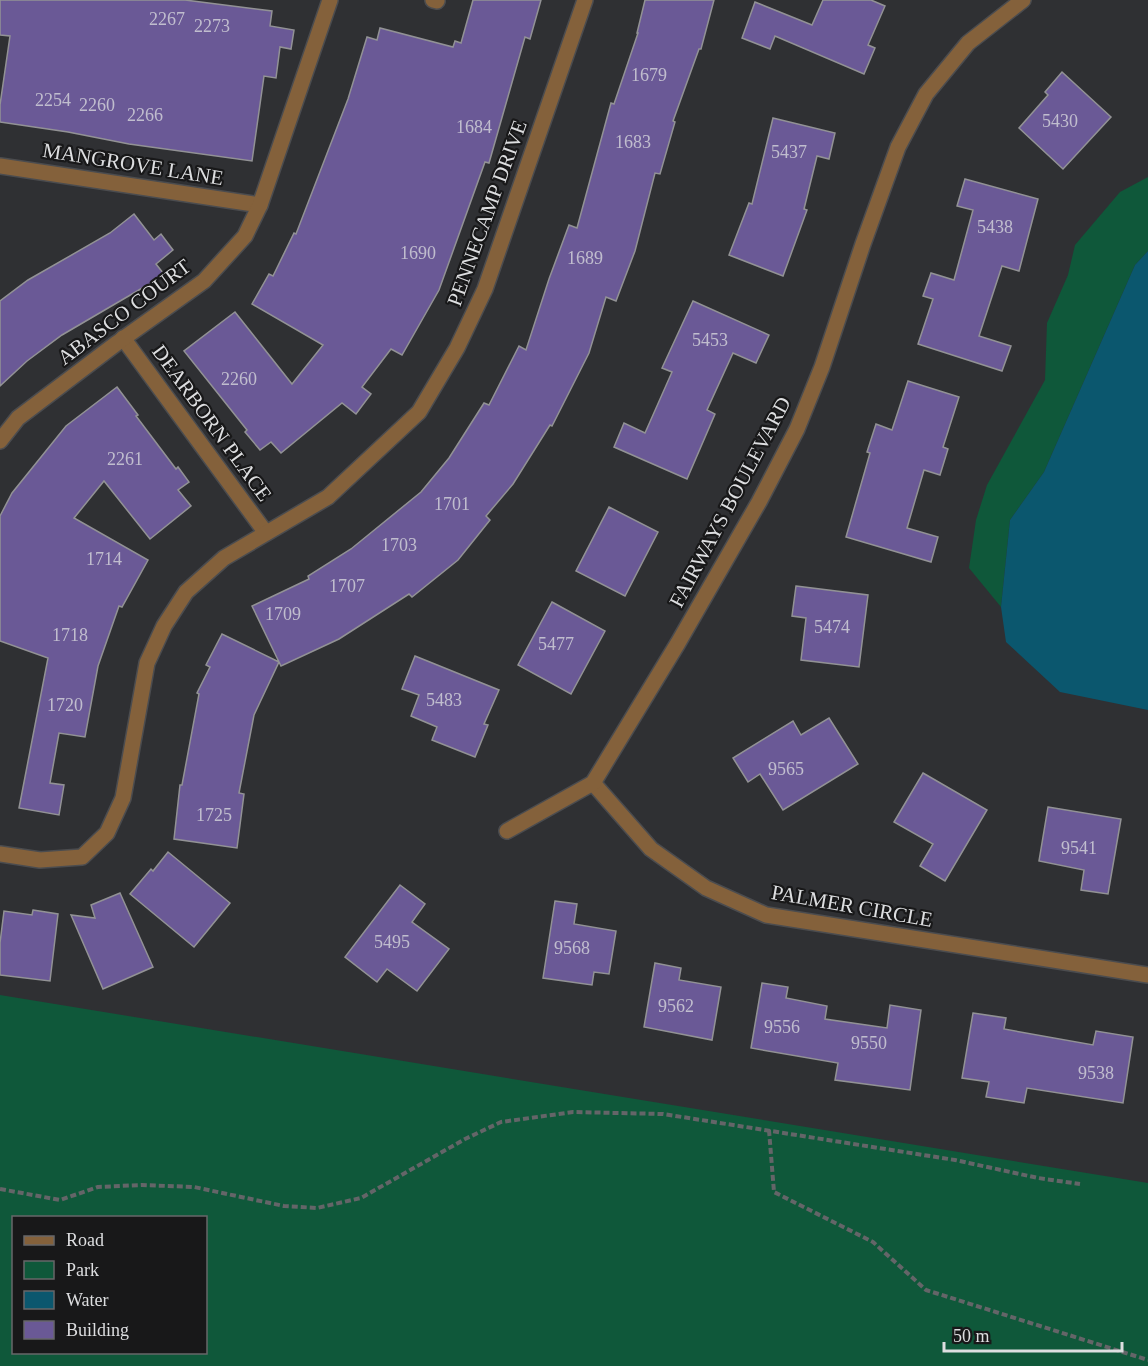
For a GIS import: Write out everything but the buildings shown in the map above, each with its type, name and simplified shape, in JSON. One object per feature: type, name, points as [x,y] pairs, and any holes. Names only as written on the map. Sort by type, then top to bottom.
[{"type":"street","name":"ABASCO COURT","points":[[0,441],[18,418],[204,281],[244,236],[260,205],[330,0]]},
{"type":"street","name":"PENNECAMP DRIVE","points":[[0,854],[40,860],[82,857],[107,833],[123,798],[147,663],[164,626],[186,592],[224,558],[328,497],[419,412],[457,348],[486,289],[585,0]]},
{"type":"street","name":"FAIRWAYS BOULEVARD","points":[[507,831],[593,783],[678,643],[759,502],[797,429],[822,368],[863,243],[898,147],[926,94],[968,43],[1023,0]]},
{"type":"street","name":"MANGROVE LANE","points":[[0,166],[260,205]]},
{"type":"street","name":"DEARBORN PLACE","points":[[123,339],[267,533]]},
{"type":"street","name":"PALMER CIRCLE","points":[[593,783],[651,849],[706,888],[766,915],[1148,975]]},
{"type":"path","points":[[0,1189],[60,1200],[98,1187],[142,1185],[194,1187],[284,1206],[317,1208],[361,1198],[465,1139],[501,1122],[573,1112],[663,1114],[955,1160],[1028,1177],[1080,1184]]},
{"type":"path","points":[[769,1130],[774,1192],[873,1242],[926,1290],[1148,1360]]},
{"type":"green space","points":[[1148,177],[1148,251],[1135,265],[1044,472],[1010,520],[1001,607],[969,568],[976,520],[987,485],[1045,380],[1047,323],[1068,275],[1075,245],[1120,192]]},
{"type":"green space","points":[[0,995],[1148,1183],[1148,1366],[0,1366]]},
{"type":"water","points":[[1148,251],[1148,710],[1060,692],[1006,642],[1001,607],[1010,520],[1044,472],[1135,265]]}]
